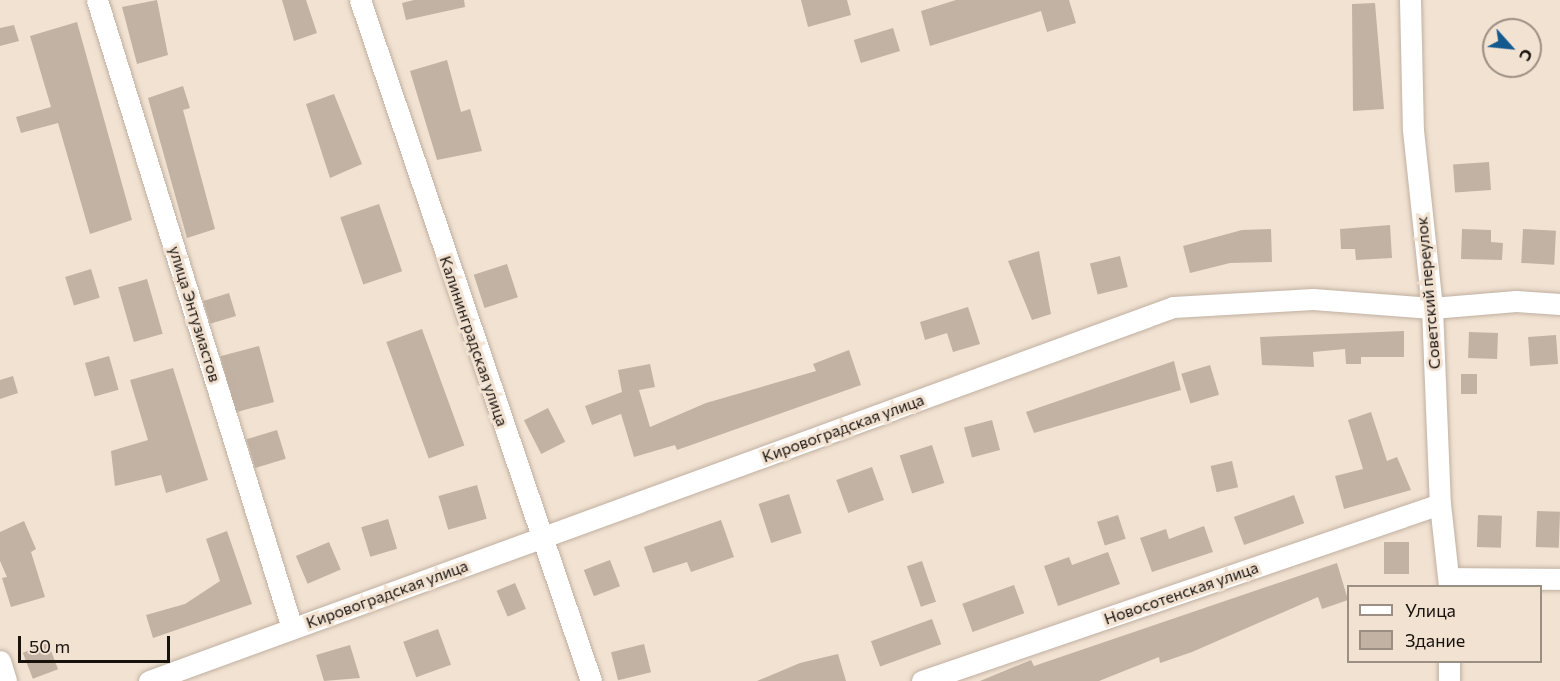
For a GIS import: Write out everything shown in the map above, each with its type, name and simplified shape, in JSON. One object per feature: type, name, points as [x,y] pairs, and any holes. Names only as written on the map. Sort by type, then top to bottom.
[{"type":"street","name":"улица Энтузиастов","points":[[97,0],[292,628]]},
{"type":"street","name":"Калининградская улица","points":[[360,0],[591,681]]},
{"type":"street","name":"Советский переулок","points":[[1410,0],[1413,130],[1432,308],[1440,504],[1449,582]]},
{"type":"street","name":"Кировоградская улица","points":[[148,681],[1173,307],[1313,299],[1432,308],[1516,301],[1560,304]]},
{"type":"street","name":"Новосотенская улица","points":[[922,681],[1440,504]]},
{"type":"street","points":[[1449,582],[1560,579]]},
{"type":"street","points":[[0,662],[6,681]]},
{"type":"street","points":[[1449,663],[1449,681]]},
{"type":"building","points":[[157,0],[168,55],[137,64],[122,7]]},
{"type":"building","points":[[282,0],[306,0],[317,33],[294,41]]},
{"type":"building","points":[[414,0],[464,0],[465,7],[406,20],[402,3]]},
{"type":"building","points":[[801,0],[847,0],[851,15],[808,27]]},
{"type":"building","points":[[956,0],[1069,0],[1076,23],[1047,32],[1041,11],[930,46],[921,11]]},
{"type":"building","points":[[1375,3],[1384,109],[1353,111],[1352,4]]},
{"type":"building","points":[[77,22],[132,220],[90,234],[58,123],[21,133],[16,117],[51,107],[30,36]]},
{"type":"building","points":[[14,25],[19,41],[0,46],[0,28]]},
{"type":"building","points":[[893,28],[900,51],[861,63],[854,40]]},
{"type":"building","points":[[447,60],[461,112],[470,109],[482,151],[437,160],[410,71]]},
{"type":"building","points":[[183,86],[190,108],[183,110],[215,229],[187,238],[148,98]]},
{"type":"building","points":[[334,94],[362,164],[330,178],[306,104]]},
{"type":"building","points":[[1489,162],[1491,190],[1455,192],[1453,165]]},
{"type":"building","points":[[379,204],[402,271],[363,284],[340,217]]},
{"type":"building","points":[[1390,225],[1392,258],[1356,260],[1355,249],[1341,249],[1340,229]]},
{"type":"building","points":[[1271,229],[1272,262],[1230,263],[1190,273],[1183,246],[1242,230]]},
{"type":"building","points":[[1462,229],[1491,230],[1491,242],[1503,243],[1502,260],[1461,259]]},
{"type":"building","points":[[1523,229],[1556,231],[1554,265],[1521,263]]},
{"type":"building","points":[[1039,251],[1051,314],[1032,320],[1008,261]]},
{"type":"building","points":[[1120,256],[1128,287],[1098,295],[1090,263]]},
{"type":"building","points":[[507,264],[518,297],[485,308],[474,275]]},
{"type":"building","points":[[91,269],[100,298],[74,306],[65,277]]},
{"type":"building","points":[[147,279],[163,334],[134,342],[118,287]]},
{"type":"building","points":[[229,293],[236,316],[210,324],[203,301]]},
{"type":"building","points":[[968,307],[980,344],[953,352],[947,333],[925,340],[920,322]]},
{"type":"building","points":[[422,329],[464,446],[429,459],[386,342]]},
{"type":"building","points":[[1404,331],[1404,357],[1361,357],[1361,364],[1346,364],[1345,349],[1313,352],[1314,367],[1262,365],[1260,337]]},
{"type":"building","points":[[1469,332],[1498,333],[1497,359],[1468,358]]},
{"type":"building","points":[[1556,335],[1558,364],[1530,366],[1528,337]]},
{"type":"building","points":[[259,346],[274,402],[235,412],[220,356]]},
{"type":"building","points":[[849,350],[861,385],[677,450],[675,445],[634,457],[621,414],[592,425],[585,406],[622,392],[618,370],[650,364],[655,387],[639,390],[650,427],[706,403],[816,371],[813,364]]},
{"type":"building","points":[[109,356],[119,390],[95,397],[85,363]]},
{"type":"building","points":[[1174,361],[1181,390],[1034,433],[1026,412]]},
{"type":"building","points":[[1210,365],[1219,395],[1190,403],[1181,374]]},
{"type":"building","points":[[173,368],[208,480],[166,493],[161,475],[115,486],[111,451],[148,440],[130,380]]},
{"type":"building","points":[[1461,374],[1477,374],[1477,394],[1461,394]]},
{"type":"building","points":[[13,376],[18,393],[0,399],[0,380]]},
{"type":"building","points":[[548,408],[565,442],[541,454],[524,420]]},
{"type":"building","points":[[1371,412],[1387,461],[1397,457],[1411,490],[1344,509],[1335,476],[1363,469],[1348,420]]},
{"type":"building","points":[[992,420],[1000,450],[972,457],[964,428]]},
{"type":"building","points":[[277,430],[286,459],[255,468],[246,439]]},
{"type":"building","points":[[932,445],[944,483],[912,494],[900,456]]},
{"type":"building","points":[[1232,461],[1238,487],[1217,492],[1211,466]]},
{"type":"building","points":[[872,467],[884,500],[848,513],[836,480]]},
{"type":"building","points":[[477,485],[487,519],[448,530],[439,496]]},
{"type":"building","points":[[789,494],[802,533],[771,543],[759,504]]},
{"type":"building","points":[[1294,495],[1304,523],[1244,545],[1234,517]]},
{"type":"building","points":[[1537,511],[1560,512],[1559,548],[1536,547]]},
{"type":"building","points":[[1118,515],[1126,539],[1105,546],[1097,522]]},
{"type":"building","points":[[1478,515],[1502,516],[1501,548],[1477,547]]},
{"type":"building","points":[[388,519],[397,549],[370,557],[361,527]]},
{"type":"building","points":[[721,520],[734,557],[691,572],[687,562],[653,573],[644,547]]},
{"type":"building","points":[[24,521],[36,549],[31,552],[45,597],[11,607],[2,578],[7,577],[0,561],[0,532]]},
{"type":"building","points":[[1204,526],[1213,552],[1152,572],[1140,538],[1166,529],[1169,539]]},
{"type":"building","points":[[227,531],[252,604],[153,638],[146,615],[185,604],[220,581],[206,539]]},
{"type":"building","points":[[329,542],[341,570],[308,584],[296,556]]},
{"type":"building","points":[[1384,542],[1409,542],[1409,574],[1384,574]]},
{"type":"building","points":[[1108,552],[1120,584],[1058,606],[1044,566],[1069,557],[1072,565]]},
{"type":"building","points":[[610,560],[620,586],[594,596],[584,570]]},
{"type":"building","points":[[922,561],[936,602],[921,607],[907,566]]},
{"type":"building","points":[[1337,563],[1347,597],[1347,600],[1322,609],[1318,597],[1192,652],[1160,663],[1159,657],[1099,681],[980,681],[1031,660],[1034,666]]},
{"type":"building","points":[[515,583],[526,609],[508,617],[497,591]]},
{"type":"building","points":[[1014,585],[1024,613],[973,632],[962,604]]},
{"type":"building","points":[[932,619],[941,644],[880,667],[871,641]]},
{"type":"building","points":[[438,629],[451,665],[416,677],[403,642]]},
{"type":"building","points":[[48,643],[58,669],[33,679],[23,653]]},
{"type":"building","points":[[644,644],[651,672],[618,680],[611,652]]},
{"type":"building","points":[[350,645],[360,678],[324,681],[316,655]]},
{"type":"building","points":[[838,654],[846,681],[757,681],[800,663]]}]
